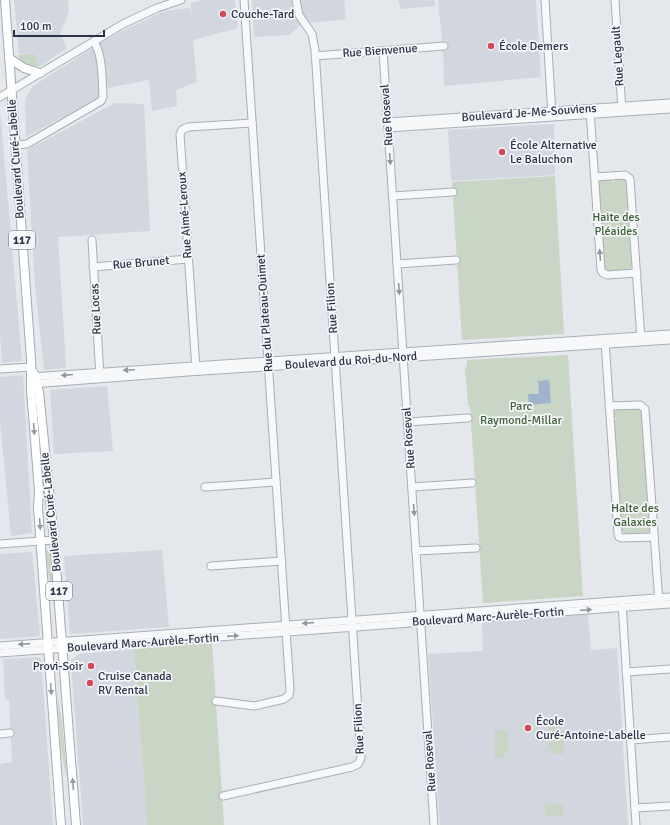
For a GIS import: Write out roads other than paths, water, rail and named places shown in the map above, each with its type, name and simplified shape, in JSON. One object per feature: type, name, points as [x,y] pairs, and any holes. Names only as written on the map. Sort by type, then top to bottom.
[{"type":"main road","name":"Boulevard Curé-Labelle","points":[[5,0],[34,381],[41,541],[61,825]]},
{"type":"main road","points":[[9,58],[24,68],[40,73]]},
{"type":"main road","name":"Boulevard Curé-Labelle","points":[[34,381],[39,392],[54,540],[76,825]]},
{"type":"street","points":[[0,97],[137,17],[181,0]]},
{"type":"street","name":"Rue du Plateau-Ouimet","points":[[216,701],[254,706],[286,698],[290,690],[244,0]]},
{"type":"street","name":"Rue Filion","points":[[223,796],[347,768],[360,762],[361,756],[315,56],[313,36],[299,16],[296,0]]},
{"type":"street","points":[[545,0],[552,114]]},
{"type":"street","name":"Rue Legault","points":[[615,0],[622,110]]},
{"type":"street","points":[[15,145],[32,141],[101,102],[103,97],[99,51],[94,41]]},
{"type":"street","name":"Rue Bienvenue","points":[[315,56],[444,46]]},
{"type":"street","name":"Rue Roseval","points":[[383,51],[434,825]]},
{"type":"street","name":"Boulevard Je-Me-Souviens","points":[[622,110],[670,103]]},
{"type":"street","name":"Boulevard Je-Me-Souviens","points":[[388,125],[622,110],[670,109]]},
{"type":"street","points":[[590,112],[602,271],[607,275],[636,273]]},
{"type":"street","name":"Rue Aimé-Leroux","points":[[196,369],[180,139],[181,132],[184,128],[188,127],[252,123]]},
{"type":"street","points":[[595,177],[625,175],[630,179],[641,339]]},
{"type":"street","points":[[393,196],[453,192]]},
{"type":"street","name":"Rue Locas","points":[[92,240],[100,376]]},
{"type":"street","name":"Rue Brunet","points":[[93,267],[188,259]]},
{"type":"street","points":[[398,264],[456,260]]},
{"type":"street","name":"Boulevard du Roi-du-Nord","points":[[641,339],[670,334]]},
{"type":"street","name":"Boulevard du Roi-du-Nord","points":[[34,381],[605,341],[641,339],[670,340]]},
{"type":"street","points":[[605,341],[618,534],[619,537],[622,538],[654,537]]},
{"type":"street","points":[[0,369],[32,367]]},
{"type":"street","points":[[609,406],[639,404],[645,409],[659,601]]},
{"type":"street","points":[[408,422],[468,418]]},
{"type":"street","points":[[205,487],[276,482]]},
{"type":"street","points":[[412,487],[472,483]]},
{"type":"street","points":[[0,544],[54,540]]},
{"type":"street","points":[[416,551],[476,548]]},
{"type":"street","points":[[211,566],[282,561]]},
{"type":"street","name":"Boulevard Marc-Aurèle-Fortin","points":[[0,646],[48,646],[353,624],[659,601],[670,597]]},
{"type":"street","name":"Boulevard Marc-Aurèle-Fortin","points":[[659,601],[670,604]]},
{"type":"street","points":[[622,604],[636,825]]},
{"type":"street","name":"Boulevard Marc-Aurèle-Fortin","points":[[0,653],[48,646]]},
{"type":"street","points":[[626,672],[670,669]]},
{"type":"street","points":[[0,734],[10,733]]},
{"type":"street","points":[[631,740],[670,737]]},
{"type":"street","points":[[635,808],[670,806]]},
{"type":"water","points":[[549,380],[551,403],[529,405],[528,394],[539,394],[538,381]]},
{"type":"place","name":"Couche-Tard","points":[[223,14]]},
{"type":"place","name":"École Demers","points":[[491,46]]},
{"type":"place","name":"École Alternative Le Baluchon","points":[[502,152]]},
{"type":"place","name":"Provi-Soir","points":[[91,666]]},
{"type":"place","name":"Cruise Canada RV Rental","points":[[90,683]]},
{"type":"place","name":"École Curé-Antoine-Labelle","points":[[528,728]]},
{"type":"park label","name":"Haite des Pléaides","points":[[616,224]]},
{"type":"park label","name":"Parc Raymond-Millar","points":[[521,413]]},
{"type":"park label","name":"Halte des Galaxies","points":[[635,515]]}]
